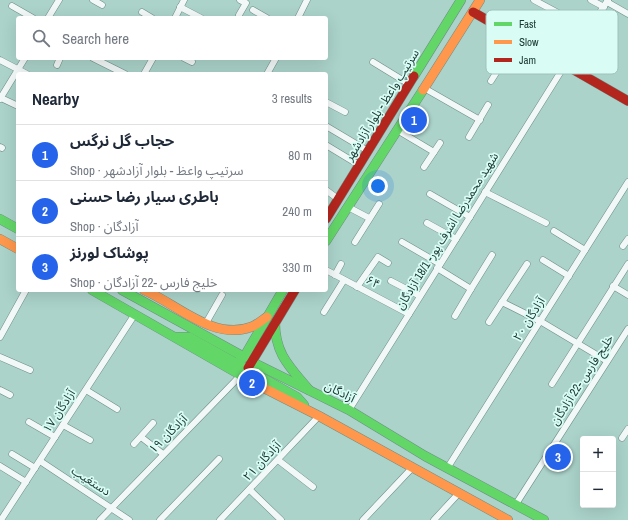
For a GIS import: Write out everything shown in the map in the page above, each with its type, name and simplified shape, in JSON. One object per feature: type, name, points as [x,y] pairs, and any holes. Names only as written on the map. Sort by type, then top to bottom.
[{"type":"main road","points":[[328,238],[480,0]]},
{"type":"main road","name":"سرتیپ واعظ - بلوار آزادشهر","points":[[328,216],[409,84],[457,1]]},
{"type":"main road","points":[[473,12],[486,20]]},
{"type":"main road","points":[[581,74],[628,101]]},
{"type":"main road","points":[[0,228],[0,220],[16,228]]},
{"type":"main road","points":[[16,238],[14,240],[16,248]]},
{"type":"main road","points":[[0,239],[16,248]]},
{"type":"main road","points":[[96,292],[240,376],[315,414],[504,519]]},
{"type":"main road","name":"آزادگان","points":[[125,292],[245,363],[309,390],[349,410],[425,456],[448,467],[544,520]]},
{"type":"main road","points":[[150,292],[206,323],[222,330],[231,331],[252,327],[271,318],[293,292]]},
{"type":"main road","points":[[245,363],[271,318],[282,292]]},
{"type":"main road","points":[[271,318],[280,355],[309,390]]},
{"type":"main road","points":[[175,337],[189,337],[245,363],[297,397],[315,414]]},
{"type":"street","points":[[49,16],[59,0]]},
{"type":"street","points":[[93,0],[102,5]]},
{"type":"street","points":[[175,16],[184,0]]},
{"type":"street","points":[[239,15],[246,3],[240,0]]},
{"type":"street","points":[[299,16],[308,0]]},
{"type":"street","points":[[534,0],[552,10]]},
{"type":"street","points":[[591,0],[606,3],[628,14]]},
{"type":"street","points":[[12,6],[30,16]]},
{"type":"street","points":[[180,7],[197,16]]},
{"type":"street","points":[[253,10],[264,16]]},
{"type":"street","points":[[142,12],[149,16]]},
{"type":"street","points":[[0,60],[23,72]]},
{"type":"street","points":[[16,72],[24,60]]},
{"type":"street","points":[[57,65],[59,60]]},
{"type":"street","points":[[98,60],[121,72]]},
{"type":"street","points":[[145,72],[152,60]]},
{"type":"street","points":[[188,60],[192,62]]},
{"type":"street","points":[[270,72],[275,60]]},
{"type":"street","points":[[373,62],[409,84]]},
{"type":"street","points":[[16,72],[0,99],[16,105]]},
{"type":"street","points":[[491,82],[496,74]]},
{"type":"street","name":"شهید محمدرضا اشرف پور- 18/1 آزادگان","points":[[349,410],[559,74]]},
{"type":"street","points":[[424,88],[480,120]]},
{"type":"street","points":[[328,103],[345,112]]},
{"type":"street","points":[[469,137],[488,105]]},
{"type":"street","points":[[328,127],[368,152]]},
{"type":"street","points":[[397,130],[434,152]]},
{"type":"street","points":[[424,167],[440,143]]},
{"type":"street","points":[[328,146],[359,165]]},
{"type":"street","name":"۲۰ آزادگان","points":[[448,467],[568,276],[625,192],[628,182]]},
{"type":"street","points":[[328,192],[338,199]]},
{"type":"street","points":[[485,192],[546,223]]},
{"type":"street","points":[[430,194],[470,217]]},
{"type":"street","points":[[354,242],[378,204]]},
{"type":"street","points":[[348,207],[370,218]]},
{"type":"street","points":[[427,224],[456,239]]},
{"type":"street","points":[[554,231],[585,250]]},
{"type":"street","points":[[623,246],[628,239]]},
{"type":"street","points":[[402,242],[471,289]]},
{"type":"street","points":[[455,316],[492,255]]},
{"type":"street","points":[[357,287],[378,257],[388,263]]},
{"type":"street","points":[[543,260],[568,276]]},
{"type":"street","points":[[335,275],[341,264]]},
{"type":"street","points":[[489,322],[526,264]]},
{"type":"street","points":[[552,384],[628,264]]},
{"type":"street","name":"۶۴","points":[[328,271],[409,314]]},
{"type":"street","points":[[324,313],[344,280]]},
{"type":"street","points":[[391,281],[420,296]]},
{"type":"street","points":[[613,286],[628,295]]},
{"type":"street","points":[[0,337],[25,292]]},
{"type":"street","points":[[206,323],[222,295]]},
{"type":"street","points":[[502,302],[540,321],[607,361]]},
{"type":"street","name":"۱۷ آزادگان","points":[[1,520],[135,314]]},
{"type":"street","name":"خلیج فارس -22 آزادگان","points":[[516,504],[628,330]]},
{"type":"street","points":[[0,356],[30,370]]},
{"type":"street","name":"۱۹ آزادگان","points":[[100,520],[240,376]]},
{"type":"street","points":[[0,390],[10,395]]},
{"type":"street","points":[[86,390],[117,409]]},
{"type":"street","name":"۲۱ آزادگان","points":[[220,520],[278,460],[315,414]]},
{"type":"street","points":[[29,422],[55,437]]},
{"type":"street","points":[[134,444],[153,423]]},
{"type":"street","points":[[63,425],[90,440]]},
{"type":"street","points":[[622,438],[628,429]]},
{"type":"street","points":[[141,437],[163,454]]},
{"type":"street","points":[[12,454],[35,468]]},
{"type":"street","points":[[160,520],[219,459]]},
{"type":"street","points":[[278,460],[313,487]]},
{"type":"street","name":"دستغیب","points":[[40,461],[129,520]]},
{"type":"street","points":[[0,466],[26,482]]},
{"type":"street","points":[[363,520],[412,468]]},
{"type":"street","points":[[250,490],[281,520]]},
{"type":"street","points":[[434,520],[459,493]]},
{"type":"traffic: fast","points":[[414,76],[461,0]]},
{"type":"traffic: fast","points":[[328,238],[423,90]]},
{"type":"traffic: fast","points":[[0,219],[16,228]]},
{"type":"traffic: fast","points":[[95,292],[258,385]]},
{"type":"traffic: fast","points":[[126,292],[244,357]]},
{"type":"traffic: fast","points":[[239,362],[244,357],[282,292]]},
{"type":"traffic: fast","points":[[275,323],[278,343],[285,360],[309,390]]},
{"type":"traffic: fast","points":[[177,337],[189,337],[297,397],[304,405]]},
{"type":"traffic: fast","points":[[252,362],[349,410],[425,456],[544,520]]},
{"type":"traffic: slow","points":[[423,90],[480,0]]},
{"type":"traffic: slow","points":[[0,239],[16,248]]},
{"type":"traffic: slow","points":[[148,292],[196,319],[223,329],[237,330],[251,327],[267,317]]},
{"type":"traffic: slow","points":[[258,385],[319,416],[508,520]]},
{"type":"traffic: jam","points":[[473,12],[486,19]]},
{"type":"traffic: jam","points":[[581,74],[628,101]]},
{"type":"traffic: jam","points":[[328,216],[414,76]]},
{"type":"traffic: jam","points":[[248,368],[294,292]]},
{"type":"place","name":"حجاب گل نرگس","points":[[414,120]]},
{"type":"place","name":"باطری سیار رضا حسنی","points":[[252,383]]},
{"type":"place","name":"پوشاک لورنز","points":[[558,457]]}]
